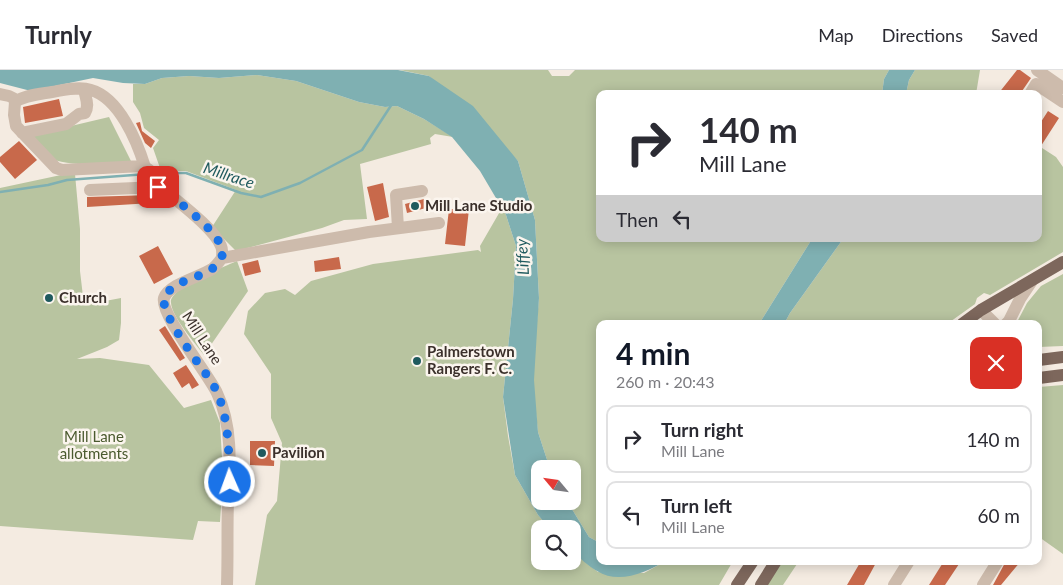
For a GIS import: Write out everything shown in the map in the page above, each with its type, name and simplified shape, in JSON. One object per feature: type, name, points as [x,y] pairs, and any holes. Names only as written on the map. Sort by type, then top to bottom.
[{"type":"main road","points":[[967,320],[981,310],[1063,262]]},
{"type":"main road","points":[[1042,360],[1063,357]]},
{"type":"main road","points":[[1042,378],[1063,375]]},
{"type":"main road","points":[[735,585],[744,565]]},
{"type":"main road","points":[[735,585],[750,565]]},
{"type":"main road","points":[[761,585],[774,565]]},
{"type":"street","points":[[1038,70],[1063,88]]},
{"type":"street","points":[[1032,90],[1036,84],[1063,102]]},
{"type":"street","points":[[0,94],[18,100],[67,89],[84,89],[96,92],[110,100],[137,142],[150,172],[162,188],[204,224],[216,237],[222,248],[222,258]]},
{"type":"street","points":[[22,133],[66,124],[78,114],[85,113],[88,109],[84,89]]},
{"type":"street","points":[[18,100],[15,102],[14,115],[16,126],[56,168],[62,170],[136,165],[150,172]]},
{"type":"street","points":[[90,190],[162,188]]},
{"type":"street","points":[[398,228],[396,195],[422,191]]},
{"type":"street","name":"Mill Lane","points":[[226,585],[230,482],[229,438],[225,419],[220,399],[212,382],[171,321],[163,304],[164,296],[179,284],[212,269],[222,258],[398,228],[439,223]]},
{"type":"street","points":[[1010,320],[1032,280]]},
{"type":"street","points":[[981,310],[991,320]]},
{"type":"street","points":[[894,585],[906,565]]},
{"type":"street","points":[[983,585],[996,565]]},
{"type":"green space","points":[[400,70],[548,70],[552,76],[569,76],[575,70],[889,70],[884,79],[883,90],[596,90],[596,242],[810,242],[761,320],[596,320],[596,541],[589,537],[581,524],[581,520],[579,520],[572,510],[581,510],[581,460],[547,460],[538,432],[532,377],[539,298],[535,220],[518,161],[429,76]]},
{"type":"green space","points":[[915,70],[980,70],[977,90],[907,90],[909,80]]},
{"type":"green space","points":[[257,75],[296,81],[359,102],[385,107],[397,106],[424,119],[453,137],[435,134],[430,138],[431,144],[360,164],[367,219],[344,220],[322,228],[236,251],[212,227],[236,190],[186,171],[161,171],[153,148],[159,140],[144,128],[140,113],[133,102],[133,84],[145,84],[162,78],[189,76],[219,78]]},
{"type":"green space","points":[[109,117],[131,161],[77,164],[56,160],[47,155],[33,135]]},
{"type":"green space","points":[[1042,148],[1056,157],[1063,167],[1063,252],[990,295],[984,293],[977,298],[975,304],[953,320],[786,320],[841,242],[1042,242]]},
{"type":"green space","name":"Mill Lane allotments","points":[[75,174],[80,229],[80,271],[84,305],[121,298],[119,340],[77,359],[100,358],[149,365],[184,408],[211,400],[220,423],[223,476],[220,522],[198,521],[193,540],[0,526],[0,188],[61,175]]},
{"type":"green space","points":[[502,208],[516,246],[513,299],[503,397],[508,436],[515,475],[531,503],[531,510],[535,510],[542,520],[531,520],[531,570],[581,570],[581,558],[598,572],[644,573],[659,565],[731,565],[719,585],[255,585],[267,515],[277,501],[282,443],[271,418],[271,374],[244,334],[248,311],[265,293],[285,289],[295,295],[311,281],[373,264],[478,250],[481,252],[480,246]]},
{"type":"green space","points":[[237,261],[248,291],[204,355],[184,330],[175,315],[171,303],[173,297],[198,279]]},
{"type":"green space","points":[[1063,274],[1063,346],[1042,347],[1042,320],[1018,320],[1027,303],[1041,286]]},
{"type":"green space","points":[[1063,385],[1063,554],[1042,539],[1042,387]]},
{"type":"green space","points":[[778,565],[796,565],[783,585],[766,585]]},
{"type":"water","name":"Liffey","points":[[0,70],[398,70],[429,76],[473,106],[518,161],[535,220],[539,298],[534,380],[538,432],[547,460],[531,460],[531,503],[515,475],[503,397],[513,299],[516,246],[506,215],[480,171],[452,137],[424,119],[397,106],[385,107],[359,102],[296,81],[257,75],[219,78],[189,76],[162,78],[145,84],[123,83],[93,78],[31,91],[0,83]]},
{"type":"water","points":[[889,70],[915,70],[909,80],[907,90],[883,90],[884,79]]},
{"type":"water","points":[[810,242],[841,242],[786,320],[761,320]]},
{"type":"water","points":[[535,510],[572,510],[579,520],[542,520]]},
{"type":"water","points":[[581,524],[589,537],[596,541],[596,565],[658,565],[641,573],[614,577],[605,575],[581,559]]},
{"type":"building","points":[[1017,70],[1031,78],[1023,90],[1001,90]]},
{"type":"building","points":[[59,99],[63,116],[25,123],[23,107]]},
{"type":"building","points":[[1048,111],[1059,118],[1042,144],[1042,120]]},
{"type":"building","points":[[140,122],[142,131],[155,141],[151,148],[145,143],[136,123]]},
{"type":"building","points":[[19,141],[37,160],[15,179],[0,162],[0,157]]},
{"type":"building","points":[[383,183],[389,217],[375,221],[367,187]]},
{"type":"building","points":[[151,195],[152,203],[87,207],[87,197]]},
{"type":"building","name":"Mill Lane Studio","points":[[424,199],[426,208],[407,213],[405,204]]},
{"type":"building","points":[[449,209],[469,209],[465,246],[445,244]]},
{"type":"building","points":[[158,246],[173,274],[154,284],[139,256]]},
{"type":"building","points":[[339,257],[341,269],[315,272],[314,261]]},
{"type":"building","points":[[258,260],[261,272],[245,276],[242,264]]},
{"type":"building","points":[[165,326],[185,358],[180,361],[159,330]]},
{"type":"building","points":[[186,365],[199,385],[192,389],[189,383],[182,388],[173,373]]},
{"type":"building","name":"Pavilion","points":[[250,441],[275,441],[274,466],[250,465]]},
{"type":"building","points":[[859,565],[875,565],[864,585],[847,585]]},
{"type":"building","points":[[942,565],[958,565],[945,585],[929,585]]},
{"type":"building","points":[[1004,565],[1018,565],[1001,585],[993,585]]},
{"type":"waterway","name":"Millrace","points":[[157,173],[186,173],[241,193],[261,197],[300,183],[362,150],[392,104]]},
{"type":"waterway","name":"Millrace","points":[[0,192],[48,185],[67,180],[147,174]]},
{"type":"place","name":"Mill Lane Studio","points":[[415,206]]},
{"type":"place","name":"Church","points":[[49,298]]},
{"type":"place","name":"Palmerstown Rangers F. C.","points":[[417,361]]},
{"type":"place","name":"Pavilion","points":[[262,453]]},
{"type":"route","points":[[158,187],[162,188],[204,224],[216,237],[222,248],[222,258],[212,269],[179,284],[164,296],[163,304],[171,321],[218,393],[229,438],[230,482]]}]
